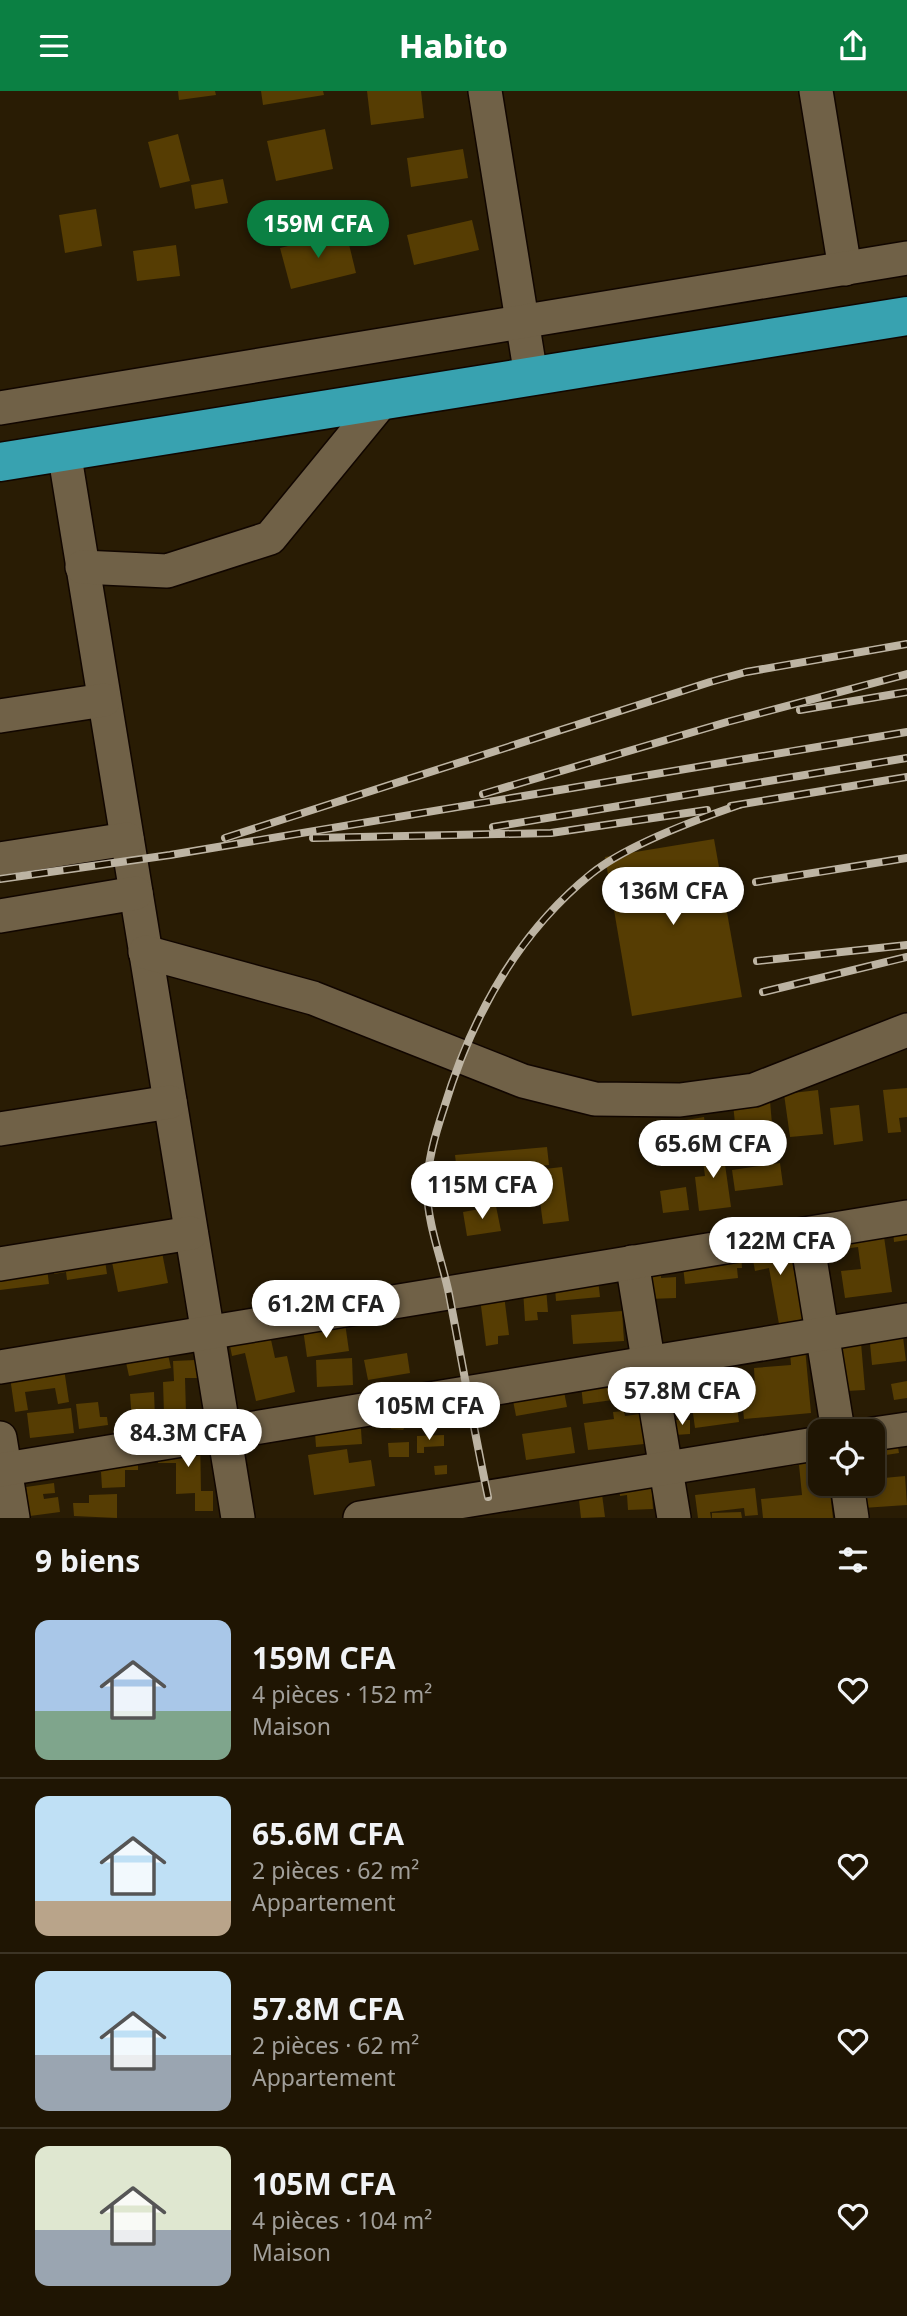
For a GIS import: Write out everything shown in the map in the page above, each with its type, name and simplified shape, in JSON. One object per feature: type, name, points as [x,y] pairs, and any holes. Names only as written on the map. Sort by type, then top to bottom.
[{"type":"highway","points":[[0,462],[907,316]]},
{"type":"street","points":[[485,91],[531,376]]},
{"type":"street","points":[[816,91],[845,268]]},
{"type":"street","points":[[0,408],[907,258]]},
{"type":"street","points":[[82,567],[167,571],[270,538],[383,400]]},
{"type":"street","points":[[64,451],[238,1518]]},
{"type":"street","points":[[0,716],[104,700]]},
{"type":"street","points":[[0,859],[127,839]]},
{"type":"street","points":[[0,916],[136,894]]},
{"type":"street","points":[[145,952],[313,998],[523,1081],[595,1099],[680,1100],[754,1090],[907,1030]]},
{"type":"street","points":[[0,1129],[170,1102]]},
{"type":"street","points":[[0,1367],[907,1217]]},
{"type":"street","points":[[0,1264],[191,1233]]},
{"type":"street","points":[[806,1234],[836,1419]]},
{"type":"street","points":[[632,1262],[674,1518]]},
{"type":"street","points":[[13,1518],[2,1459],[224,1433],[907,1320]]},
{"type":"street","points":[[885,1432],[907,1429]]},
{"type":"street","points":[[360,1518],[491,1507],[666,1468],[808,1445]]},
{"type":"street","points":[[849,1496],[852,1518]]},
{"type":"building","points":[[178,91],[215,91],[216,95],[179,100]]},
{"type":"building","points":[[261,91],[323,91],[324,95],[263,105]]},
{"type":"building","points":[[367,91],[421,91],[424,118],[371,125]]},
{"type":"building","points":[[325,129],[333,169],[276,181],[267,141]]},
{"type":"building","points":[[178,134],[190,181],[160,188],[148,142]]},
{"type":"building","points":[[463,149],[468,178],[411,187],[407,158]]},
{"type":"building","points":[[223,179],[228,203],[195,209],[191,185]]},
{"type":"building","points":[[96,209],[102,246],[65,253],[59,215]]},
{"type":"building","points":[[472,220],[479,250],[414,265],[407,235]]},
{"type":"building","points":[[346,232],[356,273],[291,289],[280,248]]},
{"type":"building","points":[[176,245],[180,276],[137,281],[133,251]]},
{"type":"building","points":[[714,839],[742,997],[632,1016],[605,857]]},
{"type":"building","points":[[907,1088],[907,1117],[899,1118],[901,1132],[888,1133],[883,1090]]},
{"type":"building","points":[[818,1090],[823,1134],[790,1137],[784,1094]]},
{"type":"building","points":[[770,1101],[775,1158],[739,1162],[733,1104]]},
{"type":"building","points":[[859,1105],[863,1141],[834,1145],[830,1108]]},
{"type":"building","points":[[704,1117],[707,1138],[655,1147],[651,1126]]},
{"type":"building","points":[[722,1143],[731,1207],[699,1211],[695,1177],[705,1176],[701,1146]]},
{"type":"building","points":[[547,1147],[549,1165],[524,1167],[526,1184],[513,1185],[512,1173],[492,1175],[495,1202],[461,1205],[458,1178],[473,1177],[472,1171],[457,1172],[455,1155]]},
{"type":"building","points":[[780,1163],[783,1185],[735,1191],[732,1170]]},
{"type":"building","points":[[562,1167],[569,1221],[543,1224],[536,1170]]},
{"type":"building","points":[[686,1187],[689,1210],[663,1213],[660,1191]]},
{"type":"building","points":[[496,1206],[501,1231],[467,1236],[463,1212]]},
{"type":"building","points":[[907,1218],[907,1240],[894,1242],[892,1219]]},
{"type":"building","points":[[882,1223],[892,1292],[845,1298],[841,1271],[861,1269],[858,1247],[822,1252],[819,1231]]},
{"type":"building","points":[[787,1237],[804,1319],[779,1324],[769,1268],[755,1271],[750,1244]]},
{"type":"building","points":[[160,1242],[168,1283],[118,1292],[110,1252]]},
{"type":"building","points":[[103,1247],[107,1274],[67,1280],[66,1272],[54,1274],[51,1255]]},
{"type":"building","points":[[741,1252],[742,1268],[737,1268],[738,1278],[685,1284],[682,1257]]},
{"type":"building","points":[[647,1255],[661,1269],[661,1278],[676,1277],[676,1298],[649,1299]]},
{"type":"building","points":[[46,1260],[49,1284],[0,1290],[0,1266]]},
{"type":"building","points":[[597,1270],[600,1297],[556,1301],[554,1275]]},
{"type":"building","points":[[546,1288],[548,1312],[537,1312],[538,1320],[525,1321],[523,1290]]},
{"type":"building","points":[[504,1295],[509,1335],[498,1336],[498,1344],[486,1346],[480,1298]]},
{"type":"building","points":[[622,1311],[624,1341],[573,1344],[571,1315]]},
{"type":"building","points":[[266,1317],[275,1358],[287,1356],[295,1392],[256,1401],[245,1353],[232,1356],[229,1341]]},
{"type":"building","points":[[345,1323],[349,1351],[307,1357],[303,1329]]},
{"type":"building","points":[[902,1329],[906,1361],[872,1365],[869,1333]]},
{"type":"building","points":[[860,1331],[865,1390],[846,1391],[841,1333]]},
{"type":"building","points":[[804,1337],[811,1413],[744,1419],[741,1389],[755,1388],[754,1368],[791,1365],[789,1339]]},
{"type":"building","points":[[165,1341],[171,1368],[129,1376],[123,1349]]},
{"type":"building","points":[[407,1353],[410,1373],[368,1380],[364,1360]]},
{"type":"building","points":[[734,1353],[737,1384],[720,1385],[720,1381],[711,1382],[712,1387],[670,1391],[667,1359]]},
{"type":"building","points":[[352,1358],[353,1385],[317,1387],[316,1360]]},
{"type":"building","points":[[196,1360],[197,1378],[185,1378],[186,1413],[164,1414],[163,1382],[174,1381],[173,1361]]},
{"type":"building","points":[[63,1362],[69,1402],[58,1404],[55,1388],[25,1392],[28,1410],[15,1412],[9,1370]]},
{"type":"building","points":[[632,1368],[635,1397],[583,1404],[580,1375]]},
{"type":"building","points":[[562,1381],[567,1407],[516,1416],[511,1390]]},
{"type":"building","points":[[907,1381],[907,1398],[894,1400],[891,1384]]},
{"type":"building","points":[[735,1390],[739,1422],[695,1428],[692,1406],[720,1402],[719,1392]]},
{"type":"building","points":[[154,1392],[155,1418],[132,1420],[130,1394]]},
{"type":"building","points":[[98,1402],[100,1417],[107,1417],[108,1425],[79,1429],[76,1404]]},
{"type":"building","points":[[71,1408],[74,1433],[30,1438],[27,1413]]},
{"type":"building","points":[[405,1409],[410,1420],[403,1430],[391,1429],[386,1418]]},
{"type":"building","points":[[624,1411],[625,1416],[640,1414],[644,1444],[588,1450],[584,1423],[614,1419],[613,1412]]},
{"type":"building","points":[[360,1415],[362,1444],[316,1447],[314,1418]]},
{"type":"building","points":[[674,1420],[690,1420],[690,1434],[675,1435]]},
{"type":"building","points":[[571,1427],[575,1453],[526,1460],[522,1434]]},
{"type":"building","points":[[895,1430],[899,1453],[885,1455],[885,1431]]},
{"type":"building","points":[[200,1434],[201,1491],[213,1491],[213,1511],[195,1511],[195,1493],[176,1494],[176,1463],[158,1463],[158,1446]]},
{"type":"building","points":[[444,1435],[444,1446],[424,1447],[424,1453],[417,1453],[417,1436]]},
{"type":"building","points":[[409,1442],[409,1457],[389,1457],[388,1443]]},
{"type":"building","points":[[808,1446],[808,1496],[830,1496],[833,1518],[763,1518],[761,1499],[802,1495],[799,1465],[784,1467],[783,1455]]},
{"type":"building","points":[[347,1449],[349,1463],[371,1460],[375,1486],[314,1495],[308,1455]]},
{"type":"building","points":[[138,1454],[138,1470],[125,1470],[125,1487],[102,1488],[101,1472],[94,1472],[94,1469]]},
{"type":"building","points":[[447,1465],[447,1474],[435,1475],[434,1466]]},
{"type":"building","points":[[651,1475],[653,1509],[628,1510],[627,1495],[620,1496],[619,1486]]},
{"type":"building","points":[[905,1476],[907,1505],[863,1508],[862,1496],[885,1496],[885,1478]]},
{"type":"building","points":[[600,1479],[605,1517],[581,1518],[577,1482]]},
{"type":"building","points":[[54,1483],[55,1493],[43,1494],[44,1499],[58,1497],[60,1512],[30,1516],[26,1487]]},
{"type":"building","points":[[755,1488],[758,1515],[745,1516],[744,1508],[710,1512],[711,1518],[698,1518],[695,1495]]},
{"type":"building","points":[[117,1494],[117,1518],[74,1516],[73,1503],[89,1503],[89,1495]]},
{"type":"building","points":[[741,1512],[742,1518],[712,1518],[712,1513]]},
{"type":"railway","points":[[225,838],[710,682],[746,672],[907,644]]},
{"type":"railway","points":[[483,794],[727,722],[907,674]]},
{"type":"railway","points":[[800,710],[907,692]]},
{"type":"railway","points":[[0,879],[170,855],[907,732]]},
{"type":"railway","points":[[493,827],[907,758]]},
{"type":"railway","points":[[731,806],[907,777]]},
{"type":"railway","points":[[488,1497],[449,1294],[428,1204],[427,1180],[432,1149],[455,1075],[468,1042],[500,980],[541,923],[565,898],[591,874],[623,853],[682,826],[739,805]]},
{"type":"railway","points":[[313,838],[551,833],[707,810]]},
{"type":"railway","points":[[756,882],[907,858]]},
{"type":"railway","points":[[757,961],[907,945]]},
{"type":"railway","points":[[763,992],[907,957]]}]
